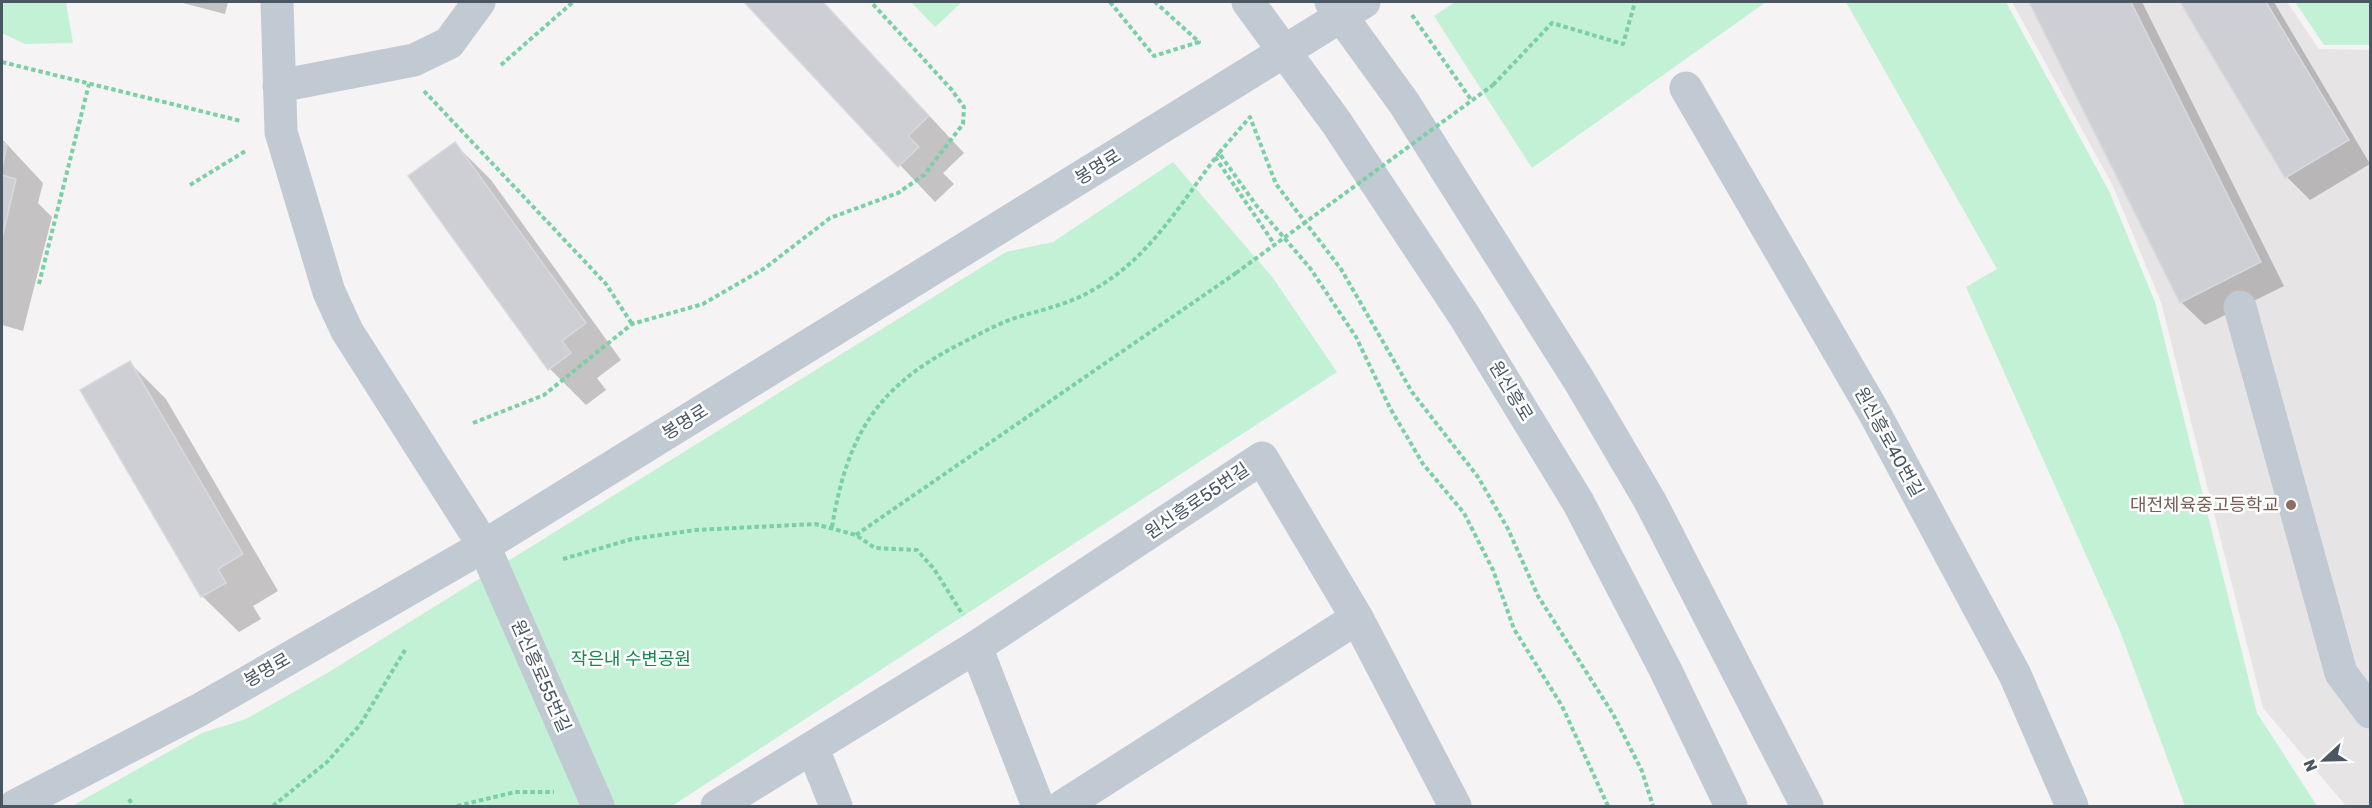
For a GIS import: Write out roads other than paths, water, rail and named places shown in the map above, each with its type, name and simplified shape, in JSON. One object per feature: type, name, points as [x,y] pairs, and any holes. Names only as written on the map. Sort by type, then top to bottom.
[{"type":"street","name":"원신흥로55번길","points":[[277,2],[281,132],[286,157],[329,292],[346,331],[484,546],[598,807]]},
{"type":"street","points":[[279,86],[414,60],[449,43],[479,2]]},
{"type":"street","name":"원신흥로","points":[[1248,2],[1336,122],[1465,317],[1578,502],[1665,669],[1731,807]]},
{"type":"street","points":[[1345,6],[1580,382],[1650,501],[1807,807]]},
{"type":"street","name":"봉명로","points":[[15,807],[199,710],[484,546],[1285,52],[1345,6]]},
{"type":"street","name":"원신흥로40번길","points":[[1686,88],[1881,425],[2015,675],[2072,807]]},
{"type":"street","points":[[2241,307],[2341,673],[2370,712]]},
{"type":"street","name":"원신흥로55번길","points":[[717,807],[976,647],[1262,458],[1357,618],[1455,807]]},
{"type":"street","points":[[1063,807],[1357,618]]},
{"type":"street","points":[[976,647],[1038,807]]},
{"type":"street","points":[[813,749],[836,807]]},
{"type":"place","name":"대전체육중고등학교","points":[[2291,505]]},
{"type":"park label","name":"작은내 수변공원","points":[[631,659]]}]
